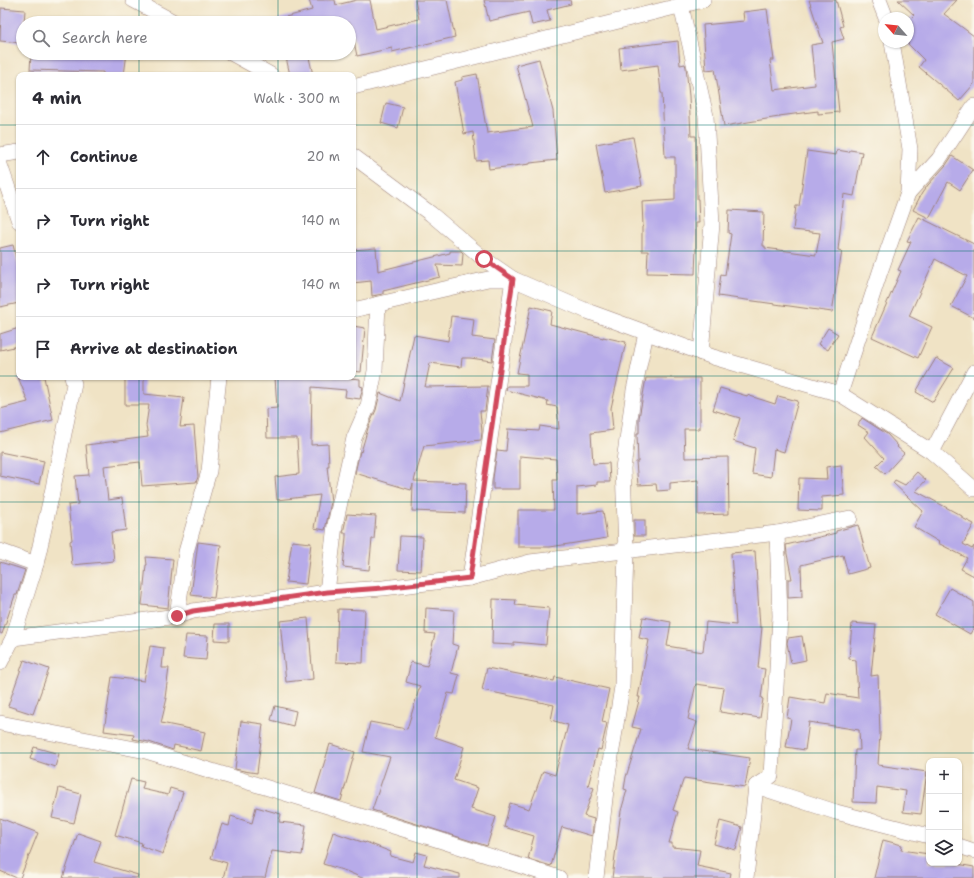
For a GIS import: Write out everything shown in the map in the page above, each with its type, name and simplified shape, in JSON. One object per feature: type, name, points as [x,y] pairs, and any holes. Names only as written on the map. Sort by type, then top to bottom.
[{"type":"street","points":[[133,0],[163,16]]},
{"type":"street","points":[[356,86],[703,0]]},
{"type":"street","points":[[879,0],[884,12]]},
{"type":"street","points":[[681,6],[706,116],[712,224],[701,353]]},
{"type":"street","points":[[840,394],[880,272],[908,194],[910,149],[893,48]]},
{"type":"street","points":[[244,60],[266,72]]},
{"type":"street","points":[[908,194],[939,159],[974,106]]},
{"type":"street","points":[[0,155],[16,152]]},
{"type":"street","points":[[356,158],[431,214],[484,259],[513,279],[587,310],[720,360],[840,394],[932,452],[974,489]]},
{"type":"street","points":[[0,165],[16,212]]},
{"type":"street","points":[[356,309],[488,279],[513,279]]},
{"type":"street","points":[[470,578],[513,279]]},
{"type":"street","points":[[327,592],[335,525],[354,438],[368,406],[374,371],[378,304]]},
{"type":"street","points":[[596,878],[607,781],[622,687],[626,551],[623,468],[634,390],[646,333]]},
{"type":"street","points":[[932,452],[974,372]]},
{"type":"street","points":[[0,663],[13,638],[36,564],[73,392],[73,380]]},
{"type":"street","points":[[177,616],[186,552],[209,470],[219,380]]},
{"type":"street","points":[[13,638],[177,616],[193,611],[327,592],[383,588],[470,578],[530,562],[777,533],[850,518]]},
{"type":"street","points":[[756,786],[771,776],[780,616],[777,533]]},
{"type":"street","points":[[0,551],[36,564]]},
{"type":"street","points":[[0,722],[146,752],[436,839],[559,878]]},
{"type":"street","points":[[756,786],[836,812],[926,835]]},
{"type":"street","points":[[746,878],[756,786]]},
{"type":"street","points":[[962,847],[974,851]]},
{"type":"building","points":[[309,0],[335,0],[336,5],[357,0],[370,0],[376,29],[419,19],[415,0],[447,0],[455,37],[392,52],[392,48],[357,56],[356,16],[289,16],[312,10]]},
{"type":"building","points":[[484,0],[570,0],[571,4],[547,10],[550,21],[532,25],[529,12],[489,21]]},
{"type":"building","points":[[809,0],[836,0],[843,26],[840,27],[844,39],[832,42],[839,112],[818,114],[818,111],[779,116],[724,126],[715,69],[706,70],[703,25],[744,21],[743,12],[767,9],[774,60],[770,60],[774,90],[815,85],[811,45],[823,43]]},
{"type":"building","points":[[898,0],[957,0],[944,14],[974,36],[974,84],[959,101],[919,67],[924,60],[912,48],[914,48],[914,12],[911,12]]},
{"type":"building","points":[[1,8],[25,10],[25,16],[16,16],[16,42],[0,41]]},
{"type":"building","points":[[678,41],[680,65],[685,64],[686,67],[691,136],[696,136],[699,223],[696,223],[695,274],[647,273],[648,251],[642,251],[642,202],[675,200],[675,157],[665,157],[662,93],[658,65],[621,70],[619,48]]},
{"type":"building","points":[[539,59],[553,111],[557,160],[489,169],[488,160],[476,161],[473,132],[464,134],[455,82],[462,80],[462,77],[477,74],[487,133],[533,127],[516,65]]},
{"type":"building","points":[[31,60],[126,60],[124,72],[30,70]]},
{"type":"building","points":[[287,60],[310,60],[312,72],[289,72]]},
{"type":"building","points":[[386,103],[403,107],[398,128],[381,123]]},
{"type":"building","points":[[633,137],[642,186],[605,193],[596,144]]},
{"type":"building","points":[[837,150],[862,152],[854,196],[844,194],[838,250],[842,251],[832,312],[718,296],[721,274],[725,275],[731,234],[728,233],[729,210],[764,212],[763,246],[765,246],[765,248],[816,255],[820,233],[793,230],[796,206],[799,206],[807,151],[836,155]]},
{"type":"building","points":[[952,156],[973,170],[960,190],[948,182],[929,218],[913,210],[922,193]]},
{"type":"building","points":[[919,217],[974,244],[974,318],[951,306],[967,276],[935,259],[909,316],[932,327],[918,358],[872,337],[901,271],[898,270],[911,242],[907,241]]},
{"type":"building","points":[[13,245],[16,256],[16,304],[0,307],[0,248]]},
{"type":"building","points":[[376,248],[378,271],[450,253],[450,251],[461,251],[463,253],[462,266],[437,265],[440,277],[383,291],[383,294],[372,296],[371,281],[356,283],[356,250]]},
{"type":"building","points":[[531,306],[552,311],[550,324],[603,338],[626,342],[611,408],[613,430],[591,433],[593,464],[609,463],[610,482],[597,482],[597,485],[577,487],[577,514],[603,511],[607,538],[550,547],[518,547],[518,510],[554,510],[553,480],[557,480],[556,459],[520,456],[520,489],[493,489],[497,450],[506,451],[508,429],[539,431],[540,426],[559,429],[557,407],[547,405],[548,401],[506,390],[507,386],[527,386],[527,374],[517,373]]},
{"type":"building","points":[[451,316],[474,319],[472,337],[495,340],[492,361],[462,358],[461,367],[430,363],[425,387],[488,386],[485,411],[480,411],[482,432],[481,440],[424,446],[414,481],[466,483],[465,513],[412,511],[413,484],[411,490],[355,473],[360,451],[361,452],[368,428],[376,410],[380,393],[400,401],[414,335],[448,341]]},
{"type":"building","points":[[356,326],[365,328],[361,372],[356,371]]},
{"type":"building","points":[[828,328],[838,334],[828,350],[818,344]]},
{"type":"building","points":[[16,329],[16,347],[0,350],[0,334]]},
{"type":"building","points":[[936,358],[954,368],[933,402],[916,392]]},
{"type":"building","points":[[646,378],[700,378],[700,429],[684,429],[685,458],[728,457],[729,514],[698,515],[698,480],[670,483],[670,490],[657,491],[656,484],[638,485],[636,462],[638,462],[637,433],[639,433],[639,418]]},
{"type":"building","points":[[360,379],[360,386],[363,387],[360,399],[345,397],[346,390],[312,387],[311,445],[328,444],[329,466],[327,466],[331,502],[325,530],[314,528],[320,495],[277,500],[275,477],[299,474],[297,438],[267,438],[266,409],[277,408],[275,380]]},
{"type":"building","points":[[19,380],[45,380],[53,420],[0,433],[0,409],[28,402]]},
{"type":"building","points":[[125,380],[144,380],[144,394],[184,398],[180,427],[194,426],[198,477],[196,482],[142,486],[140,462],[104,466],[108,500],[122,498],[126,530],[111,532],[114,561],[72,565],[70,541],[72,540],[68,505],[78,504],[75,476],[89,475],[86,445],[148,437],[146,425],[149,405],[125,405]]},
{"type":"building","points":[[720,388],[775,404],[778,396],[798,401],[784,452],[774,449],[771,477],[752,474],[755,448],[733,441],[740,418],[713,410]]},
{"type":"building","points":[[862,418],[887,434],[898,446],[897,447],[904,453],[885,474],[876,466],[884,458],[865,437],[869,432],[858,425]]},
{"type":"building","points":[[0,452],[44,461],[39,484],[0,476]]},
{"type":"building","points":[[841,465],[844,495],[822,497],[822,511],[798,510],[799,478],[827,479],[826,467]]},
{"type":"building","points":[[917,472],[926,480],[916,491],[974,524],[963,544],[972,549],[974,546],[974,576],[961,569],[967,558],[938,543],[939,542],[914,527],[923,511],[893,483],[895,480],[905,485]]},
{"type":"building","points":[[347,514],[376,516],[369,570],[343,567],[346,533],[343,533]]},
{"type":"building","points":[[634,520],[645,520],[645,536],[634,536]]},
{"type":"building","points":[[858,525],[870,568],[848,574],[843,555],[801,565],[802,597],[788,598],[788,579],[792,579],[786,545],[836,533],[836,531]]},
{"type":"building","points":[[400,536],[423,537],[421,571],[398,570]]},
{"type":"building","points":[[292,541],[311,543],[306,584],[286,582]]},
{"type":"building","points":[[198,542],[221,545],[214,598],[191,595]]},
{"type":"building","points":[[755,551],[760,627],[762,627],[758,668],[765,669],[760,718],[720,712],[724,688],[696,684],[688,719],[697,722],[688,749],[750,758],[745,787],[684,778],[673,810],[678,812],[669,843],[672,843],[672,847],[700,850],[697,866],[731,873],[730,878],[612,878],[621,811],[627,790],[624,789],[626,777],[641,729],[632,727],[640,697],[638,697],[649,640],[639,638],[643,617],[671,622],[667,646],[703,652],[706,622],[736,625],[731,553]]},
{"type":"building","points":[[146,557],[173,559],[168,608],[142,605],[147,565]]},
{"type":"building","points":[[0,562],[25,570],[2,634],[0,633]]},
{"type":"building","points":[[950,588],[974,602],[974,627],[970,634],[935,614]]},
{"type":"building","points":[[493,599],[516,600],[515,605],[549,608],[546,645],[514,642],[514,645],[492,644]]},
{"type":"building","points":[[426,608],[454,610],[452,644],[458,646],[451,673],[459,675],[454,694],[448,693],[435,737],[464,747],[454,780],[478,788],[471,809],[496,817],[487,846],[372,810],[390,757],[363,752],[370,722],[407,729],[420,686],[406,682],[411,662],[427,666],[435,634],[425,633]]},
{"type":"building","points":[[338,609],[365,610],[363,663],[336,662]]},
{"type":"building","points":[[308,618],[313,679],[286,682],[280,621]]},
{"type":"building","points":[[852,623],[876,625],[871,676],[878,675],[880,734],[878,765],[926,772],[921,814],[903,812],[906,791],[877,787],[876,803],[853,802],[855,750],[860,750],[859,730],[809,722],[805,750],[786,747],[791,719],[787,718],[790,697],[825,703],[827,693],[858,698],[856,660],[849,659]]},
{"type":"building","points":[[215,624],[229,624],[229,641],[214,640]]},
{"type":"building","points":[[186,635],[208,636],[206,660],[183,658]]},
{"type":"building","points":[[802,636],[806,660],[791,663],[787,643],[788,638]]},
{"type":"building","points":[[150,646],[164,648],[162,668],[169,668],[165,698],[167,698],[161,723],[205,732],[201,751],[174,745],[173,750],[149,742],[133,739],[134,735],[104,731],[112,677],[144,681]]},
{"type":"building","points":[[24,660],[49,669],[33,714],[8,706]]},
{"type":"building","points":[[487,668],[554,681],[555,677],[609,689],[602,722],[607,723],[601,750],[598,749],[588,786],[594,788],[584,816],[594,819],[592,836],[562,827],[551,866],[528,859],[534,836],[504,827],[510,803],[529,809],[543,771],[555,775],[568,725],[551,720],[554,705],[482,690]]},
{"type":"building","points":[[275,706],[296,711],[293,726],[271,720]]},
{"type":"building","points":[[241,721],[263,724],[257,773],[235,769]]},
{"type":"building","points":[[330,744],[355,752],[341,801],[315,793]]},
{"type":"building","points":[[34,747],[59,754],[55,767],[30,759]]},
{"type":"building","points":[[131,779],[144,782],[142,789],[168,795],[170,788],[183,792],[163,854],[141,846],[142,843],[115,835]]},
{"type":"building","points":[[59,788],[81,794],[74,823],[52,818]]},
{"type":"building","points":[[256,807],[281,814],[279,822],[306,825],[302,855],[272,851],[265,878],[223,878],[227,863],[211,858],[222,824],[229,826],[231,816],[252,823]]},
{"type":"building","points":[[0,818],[38,833],[20,878],[0,871]]},
{"type":"building","points":[[720,821],[742,827],[736,850],[714,844]]},
{"type":"building","points":[[333,832],[365,843],[366,842],[391,852],[390,856],[413,862],[416,852],[427,855],[424,865],[460,874],[460,878],[362,878],[323,864]]},
{"type":"building","points":[[78,833],[101,841],[94,862],[138,875],[137,878],[63,878]]},
{"type":"building","points":[[883,840],[902,845],[901,850],[926,854],[926,866],[962,865],[974,867],[974,878],[874,878]]},
{"type":"route","points":[[177,616],[193,611],[327,592],[383,588],[470,578],[513,279],[484,259]]}]
